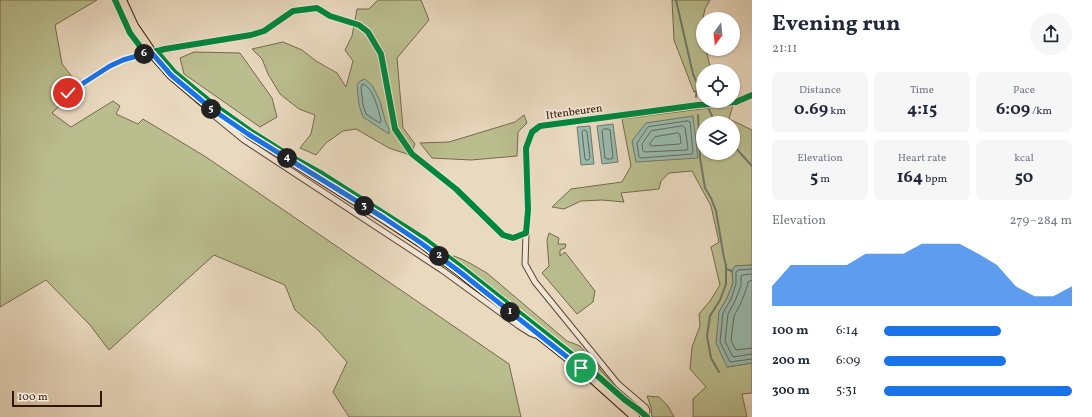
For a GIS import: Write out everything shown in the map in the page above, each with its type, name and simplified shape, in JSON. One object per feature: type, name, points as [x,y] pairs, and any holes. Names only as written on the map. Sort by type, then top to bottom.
[{"type":"main road","points":[[122,0],[149,53],[171,75],[213,110],[248,134],[384,218],[421,243],[581,368],[635,417]]},
{"type":"street","points":[[68,93],[110,66],[123,60],[149,53]]},
{"type":"street","name":"Ittenbeuren","points":[[645,417],[647,411],[646,408],[618,384],[535,282],[525,264],[528,210],[526,148],[532,132],[540,126],[700,105],[736,102],[752,95]]},
{"type":"green space","points":[[0,0],[97,0],[55,25],[62,64],[80,87],[52,113],[71,127],[113,101],[120,106],[116,114],[138,124],[143,119],[206,157],[509,364],[521,417],[349,417],[333,392],[347,362],[319,331],[295,310],[285,285],[214,255],[109,350],[90,325],[46,280],[0,307]]},
{"type":"green space","points":[[378,0],[421,0],[429,20],[397,58],[403,128],[415,144],[410,155],[389,148],[356,129],[343,131],[326,143],[316,155],[300,148],[311,134],[315,115],[299,109],[280,94],[268,74],[262,59],[252,49],[283,42],[302,50],[316,61],[337,73],[346,87],[353,61],[345,50],[352,36],[357,9],[369,9]]},
{"type":"green space","points":[[672,0],[710,0],[704,12],[696,12],[696,56],[708,56],[709,64],[696,64],[696,91],[694,92],[674,40]]},
{"type":"green space","points":[[194,52],[240,53],[272,98],[277,117],[260,127],[184,74],[180,58]]},
{"type":"green space","points":[[709,108],[732,108],[730,116],[696,116],[696,160],[740,160],[740,124],[752,130],[752,265],[735,266],[732,271],[733,283],[719,312],[727,367],[752,363],[752,393],[742,394],[747,417],[693,417],[693,399],[706,387],[690,369],[692,347],[700,326],[699,314],[710,301],[720,285],[711,247],[719,242],[711,206],[692,171],[669,173],[661,181],[659,189],[621,193],[624,202],[602,200],[581,201],[564,209],[552,207],[571,189],[622,182],[631,166],[622,119]]},
{"type":"green space","points":[[524,115],[527,123],[518,132],[517,156],[471,160],[432,158],[420,143],[449,142],[515,122]]},
{"type":"green space","points":[[549,233],[559,238],[558,244],[566,244],[565,248],[560,250],[560,256],[565,252],[595,291],[593,302],[577,314],[542,273],[549,266],[547,240]]},
{"type":"green space","points":[[454,256],[487,273],[567,341],[580,346],[613,384],[638,405],[640,409],[622,397],[559,342],[451,257]]},
{"type":"green space","points":[[647,396],[659,397],[668,406],[674,417],[652,417],[651,407]]},
{"type":"water","points":[[365,79],[372,85],[380,101],[389,129],[389,134],[363,117],[359,105],[357,85],[360,81]]},
{"type":"water","points":[[693,116],[696,141],[696,158],[636,162],[632,141],[646,123]]},
{"type":"water","points":[[613,124],[618,162],[602,164],[597,126]]},
{"type":"water","points":[[590,126],[594,164],[581,165],[577,127]]},
{"type":"water","points":[[752,265],[752,363],[727,367],[716,343],[719,312],[733,283],[732,271],[735,266]]},
{"type":"waterway","points":[[676,0],[693,74],[696,81]]},
{"type":"waterway","points":[[708,108],[712,116]]},
{"type":"waterway","points":[[698,115],[700,158],[705,188],[716,211],[726,265],[726,284],[720,300],[710,316],[707,336],[711,358],[719,372]]},
{"type":"waterway","points":[[740,153],[752,166]]},
{"type":"waterway","points":[[726,269],[732,271]]},
{"type":"cycle path","points":[[115,0],[130,33],[146,54],[165,49],[251,35],[264,31],[293,11],[317,8],[330,16],[359,25],[368,32],[381,54],[395,129],[412,154],[456,189],[503,235],[513,238],[526,233],[528,210],[526,148],[532,132],[540,126],[698,105],[736,102],[752,95]]},
{"type":"cycle path","points":[[156,51],[174,72],[215,106],[250,131],[322,174],[424,239],[584,364],[647,417]]},
{"type":"route","points":[[68,93],[110,66],[123,60],[151,52],[171,75],[213,110],[248,134],[384,218],[421,243],[581,368]]}]
